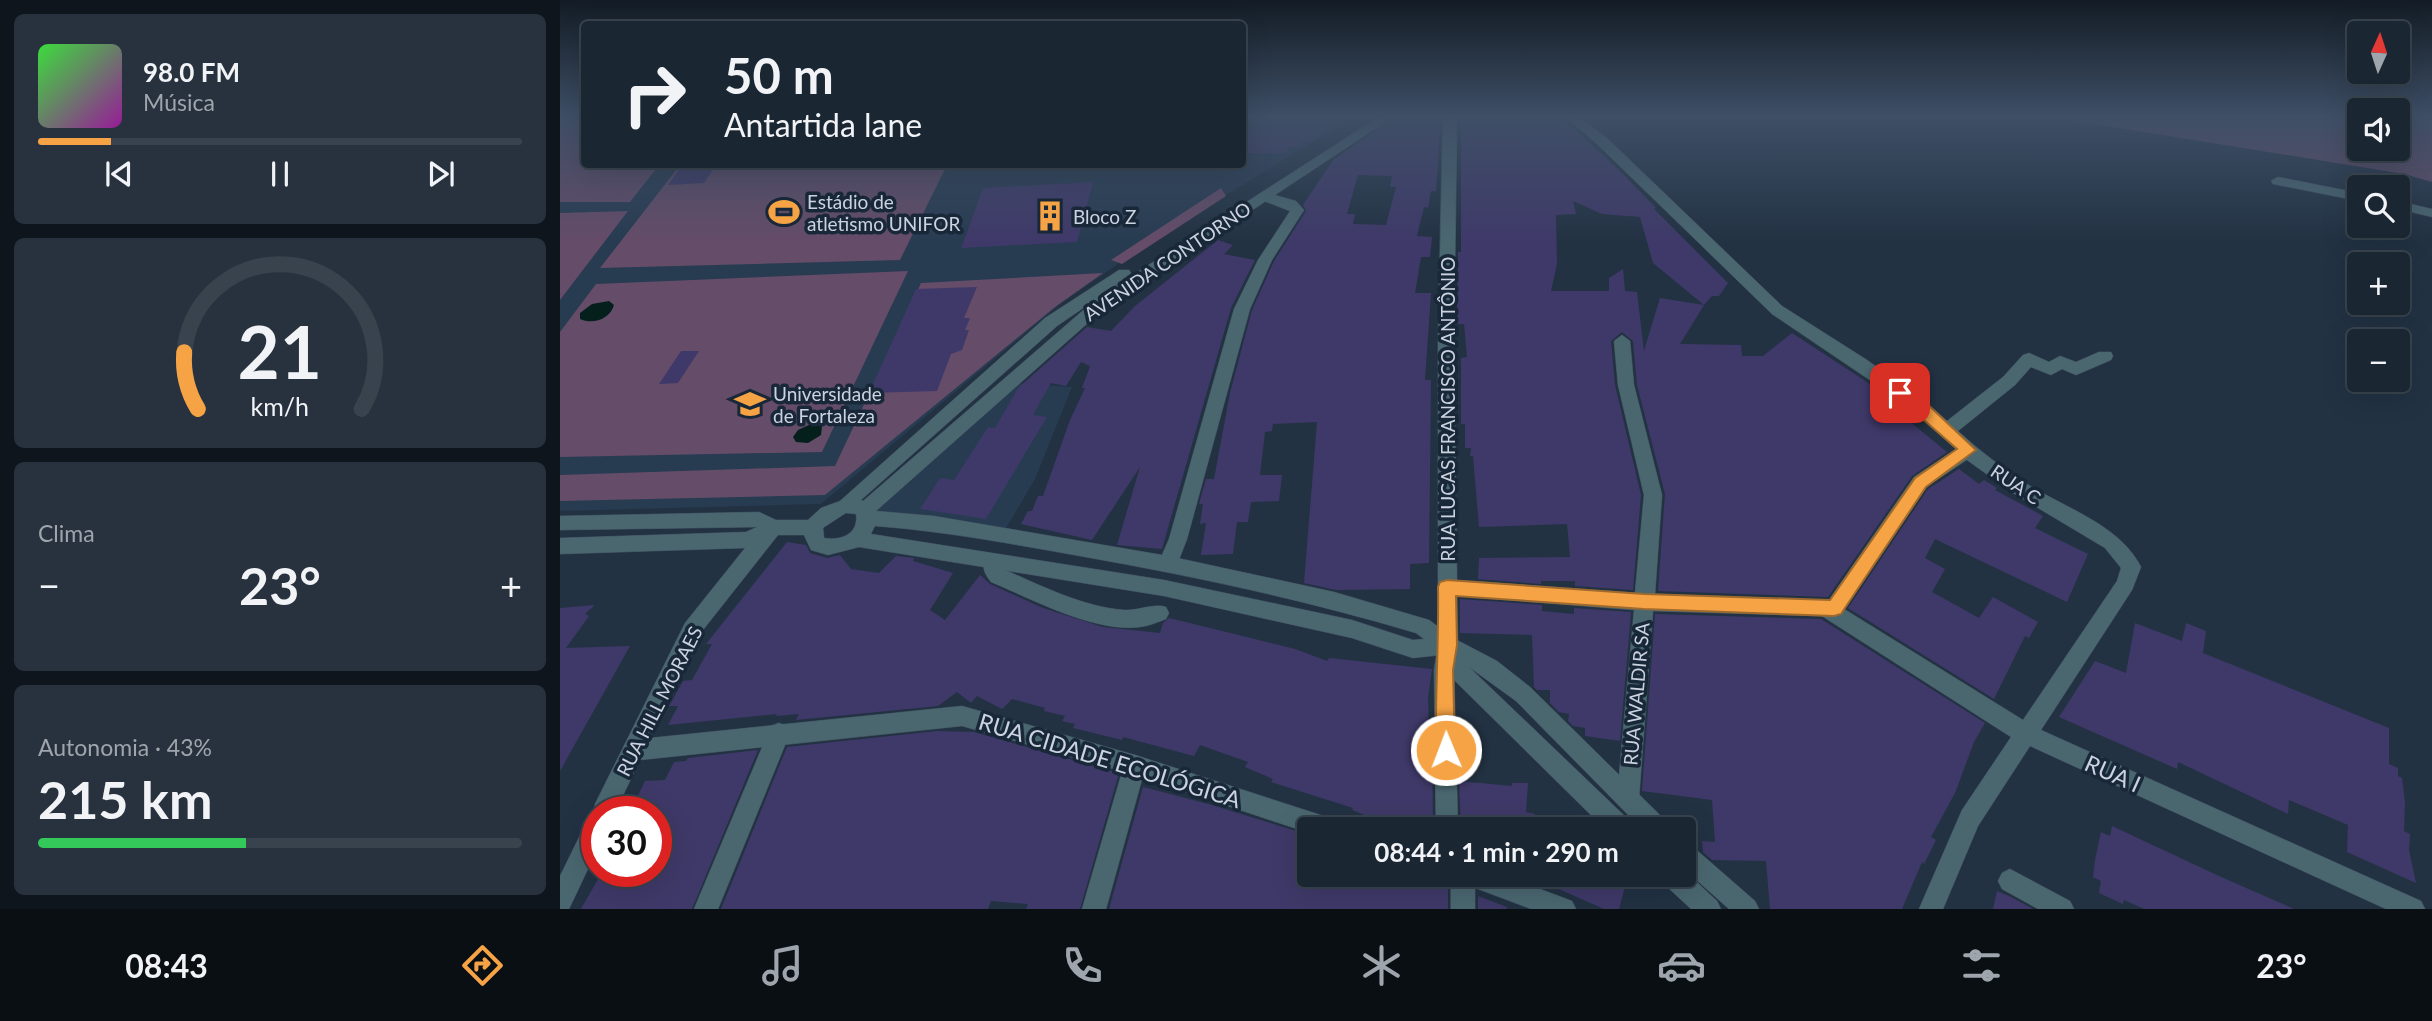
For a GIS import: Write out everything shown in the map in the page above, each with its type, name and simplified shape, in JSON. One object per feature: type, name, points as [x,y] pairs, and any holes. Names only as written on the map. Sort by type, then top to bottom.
[{"type":"street","name":"AVENIDA CONTORNO","points":[[846,506],[1051,322],[1305,157]]},
{"type":"street","name":"AVENIDA CONTORNO","points":[[867,514],[1086,314],[1323,157]]},
{"type":"street","name":"RUA LUCAS FRANCISCO ANTÔNIO","points":[[1447,817],[1444,670],[1448,645],[1446,327],[1450,157]]},
{"type":"street","name":"RUA C","points":[[1619,157],[1777,310],[1861,364],[2019,488],[2112,543],[2131,567],[2125,584],[1970,818],[1930,909]]},
{"type":"street","points":[[2278,181],[2347,195]]},
{"type":"street","points":[[1168,564],[1178,539],[1242,309],[1265,260],[1297,210],[1291,204],[1264,196]]},
{"type":"street","points":[[2410,208],[2432,213]]},
{"type":"street","name":"RUA WALDIR SA","points":[[1622,341],[1626,385],[1653,495],[1628,798]]},
{"type":"street","points":[[1948,430],[1973,407],[2009,381],[2029,359],[2050,368],[2060,362],[2077,369],[2105,356]]},
{"type":"street","points":[[1447,587],[1644,602],[1834,608],[1920,482],[1968,450]]},
{"type":"street","points":[[867,514],[867,527],[856,539],[836,548],[824,548],[815,543],[812,536],[814,528],[822,517],[846,506],[857,506],[867,514],[934,523],[1168,564],[1359,607],[1422,626],[1448,645],[1490,668],[1523,694],[1646,817]]},
{"type":"street","points":[[560,523],[758,519],[773,527],[814,528]]},
{"type":"street","points":[[560,546],[749,540],[773,527]]},
{"type":"street","name":"RUA HILL MORAES","points":[[611,796],[692,629],[773,527]]},
{"type":"street","points":[[856,539],[1164,588],[1352,629],[1413,649],[1448,645]]},
{"type":"street","points":[[993,562],[993,570],[998,576],[1057,601],[1138,620],[1159,613]]},
{"type":"street","name":"RUA I","points":[[1827,609],[2024,733],[2413,909]]},
{"type":"street","points":[[1448,645],[1456,668],[1610,817]]},
{"type":"street","name":"RUA CIDADE ECOLÓGICA","points":[[633,750],[962,716],[1135,765],[1297,818]]},
{"type":"street","points":[[706,909],[779,733]]},
{"type":"street","points":[[1094,909],[1135,765]]},
{"type":"street","points":[[560,901],[581,858]]},
{"type":"street","points":[[1696,864],[1747,909]]},
{"type":"street","points":[[2010,881],[2062,909]]},
{"type":"street","points":[[1463,887],[1463,909]]},
{"type":"street","points":[[1503,887],[1564,909]]},
{"type":"street","points":[[1684,887],[1709,909]]},
{"type":"shaded area","name":"Universidade de Fortaleza","points":[[560,157],[581,157],[581,168],[1246,168],[1246,157],[1288,157],[1158,236],[1059,305],[821,504],[560,511]]},
{"type":"shaded area","points":[[560,157],[581,157],[581,168],[657,168],[630,202],[560,202]]},
{"type":"shaded area","points":[[2302,157],[2410,161],[2410,157],[2432,157],[2432,182],[2408,175]]},
{"type":"shaded area","name":"Estádio de atletismo UNIFOR","points":[[678,168],[946,168],[900,260],[600,268]]},
{"type":"shaded area","points":[[1221,188],[1226,196],[1122,264],[1111,260]]},
{"type":"shaded area","points":[[628,211],[560,300],[560,213]]},
{"type":"shaded area","points":[[908,271],[822,452],[560,457],[560,332],[596,284]]},
{"type":"shaded area","points":[[1103,273],[1055,307],[825,495],[560,501],[560,475],[835,466],[921,283]]},
{"type":"shaded area","points":[[609,301],[614,305],[605,317],[590,321],[580,319],[580,313],[592,304]]},
{"type":"shaded area","points":[[1001,382],[1072,387],[1035,479],[1002,535],[950,525],[854,525],[868,500]]},
{"type":"shaded area","points":[[811,424],[822,426],[821,435],[808,443],[796,442],[793,437],[798,430]]},
{"type":"building","points":[[1337,157],[1438,157],[1436,191],[1431,191],[1428,208],[1424,207],[1417,236],[1432,237],[1430,257],[1421,257],[1415,293],[1431,293],[1425,380],[1431,380],[1429,563],[1410,564],[1410,589],[1336,590],[1304,583],[1317,422],[1273,424],[1272,431],[1265,432],[1260,475],[1282,475],[1279,501],[1251,502],[1248,522],[1237,522],[1233,554],[1201,555],[1206,523],[1200,524],[1203,504],[1199,504],[1206,479],[1214,479],[1230,393],[1252,310],[1274,261],[1306,211],[1303,205]],"holes":[[[1358,175],[1392,176],[1390,187],[1396,187],[1386,225],[1353,224],[1355,214],[1347,214]]]},
{"type":"building","points":[[1461,157],[1605,157],[1728,283],[1719,296],[1712,296],[1704,305],[1680,344],[1741,345],[1742,356],[1763,356],[1792,333],[1870,384],[1903,416],[1947,452],[1912,476],[1828,597],[1658,591],[1665,494],[1637,385],[1633,341],[1622,332],[1611,341],[1615,385],[1641,495],[1633,590],[1575,586],[1575,581],[1541,581],[1541,584],[1478,579],[1479,558],[1570,557],[1567,524],[1479,527],[1473,456],[1470,456],[1471,448],[1465,448],[1465,424],[1461,424],[1461,358],[1467,357],[1464,324],[1458,324],[1457,310],[1458,252],[1461,252]],"holes":[[[1573,201],[1602,214],[1640,217],[1653,263],[1704,305],[1660,298],[1644,351],[1637,292],[1625,291],[1623,269],[1609,278],[1609,291],[1551,291],[1557,264],[1556,215],[1576,214]]]},
{"type":"building","points":[[680,168],[714,168],[704,183],[668,185]]},
{"type":"building","name":"Bloco Z","points":[[1093,182],[1077,242],[961,248],[983,188]]},
{"type":"building","points":[[1218,240],[1233,245],[1224,254],[1255,260],[1231,308],[1162,549],[1117,545],[1140,467],[1092,540],[1021,524],[1028,511],[1032,511],[1038,496],[1043,496],[1070,420],[1085,388],[1082,388],[1090,366],[1081,362],[1066,386],[1051,383],[1033,415],[1047,417],[986,519],[920,509],[940,478],[954,480],[988,427],[995,428],[1018,388],[1087,327],[1111,331],[1135,306]]},
{"type":"building","points":[[977,287],[964,318],[970,318],[962,350],[951,354],[937,391],[869,393],[916,289]]},
{"type":"building","points":[[681,351],[699,351],[678,383],[659,384]]},
{"type":"building","points":[[1959,469],[1979,484],[1984,480],[1997,488],[1995,490],[2043,516],[2035,528],[2088,554],[2067,602],[1935,539],[1925,558],[1945,569],[1932,592],[1979,618],[1993,597],[2038,622],[2029,638],[2025,636],[1994,699],[1848,608],[1928,489]]},
{"type":"building","points":[[787,542],[806,545],[810,553],[827,558],[840,555],[851,569],[879,573],[896,556],[914,558],[913,561],[953,573],[930,610],[945,620],[980,575],[990,584],[1043,608],[1103,627],[1160,633],[1163,623],[1169,618],[1295,649],[1327,661],[1329,658],[1432,669],[1428,698],[1429,729],[1432,731],[1430,743],[1433,817],[1370,817],[1352,810],[1353,808],[1271,782],[1273,779],[1245,767],[1248,762],[1200,745],[1194,756],[1123,737],[1122,740],[1073,728],[1075,724],[1062,721],[1065,716],[1012,699],[1002,709],[977,696],[971,703],[957,692],[938,706],[796,720],[799,714],[776,716],[777,714],[668,725],[678,706],[669,706],[683,681],[692,680],[712,644],[706,644]]},
{"type":"building","points":[[1460,599],[1542,605],[1542,611],[1574,614],[1574,608],[1631,612],[1620,741],[1585,736],[1585,728],[1573,726],[1568,721],[1569,714],[1559,712],[1550,703],[1550,690],[1537,690],[1534,687],[1532,635],[1460,633]]},
{"type":"building","points":[[595,605],[585,614],[589,616],[566,648],[630,646],[560,771],[560,608]]},
{"type":"building","points":[[1655,614],[1821,619],[1985,723],[1974,742],[1955,793],[1931,837],[1936,840],[1924,864],[1922,862],[1902,909],[1770,909],[1766,861],[1712,860],[1703,852],[1702,841],[1715,842],[1712,800],[1642,791]]},
{"type":"building","points":[[2135,623],[2182,641],[2186,623],[2206,631],[2203,653],[2389,728],[2389,764],[2398,768],[2398,776],[2402,778],[2404,831],[2410,834],[2409,850],[2416,883],[2347,852],[2348,825],[2289,800],[2288,814],[2178,762],[2177,769],[2059,717],[2095,661],[2126,673]]},
{"type":"building","points":[[937,731],[974,732],[1119,773],[1080,909],[1026,909],[1028,904],[991,901],[988,909],[721,909],[787,747]]},
{"type":"building","points":[[758,750],[692,909],[581,909],[593,887],[672,887],[672,796],[638,796],[645,781],[665,780],[674,762],[686,761],[688,758]]},
{"type":"building","points":[[1459,781],[1512,786],[1512,783],[1528,783],[1526,812],[1535,814],[1534,817],[1460,817]]},
{"type":"building","points":[[1143,787],[1297,831],[1297,887],[1448,887],[1448,909],[1109,909]]},
{"type":"building","points":[[2112,826],[2294,909],[2144,909],[2124,900],[2123,904],[2099,893],[2101,881],[2093,877],[2101,832],[2110,836]]},
{"type":"building","points":[[1554,887],[1625,887],[1619,909],[1604,909]]},
{"type":"building","points":[[1997,891],[2011,897],[2033,909],[1993,909]]},
{"type":"building","points":[[1478,896],[1507,907],[1478,909]]},
{"type":"place","name":"Estádio de atletismo UNIFOR","points":[[784,212]]},
{"type":"place","name":"Bloco Z","points":[[1050,216]]},
{"type":"place","name":"Universidade de Fortaleza","points":[[750,404]]},
{"type":"route","points":[[1446,750],[1444,670],[1448,645],[1447,587],[1644,602],[1834,608],[1920,482],[1968,450],[1920,406],[1900,393]]}]
